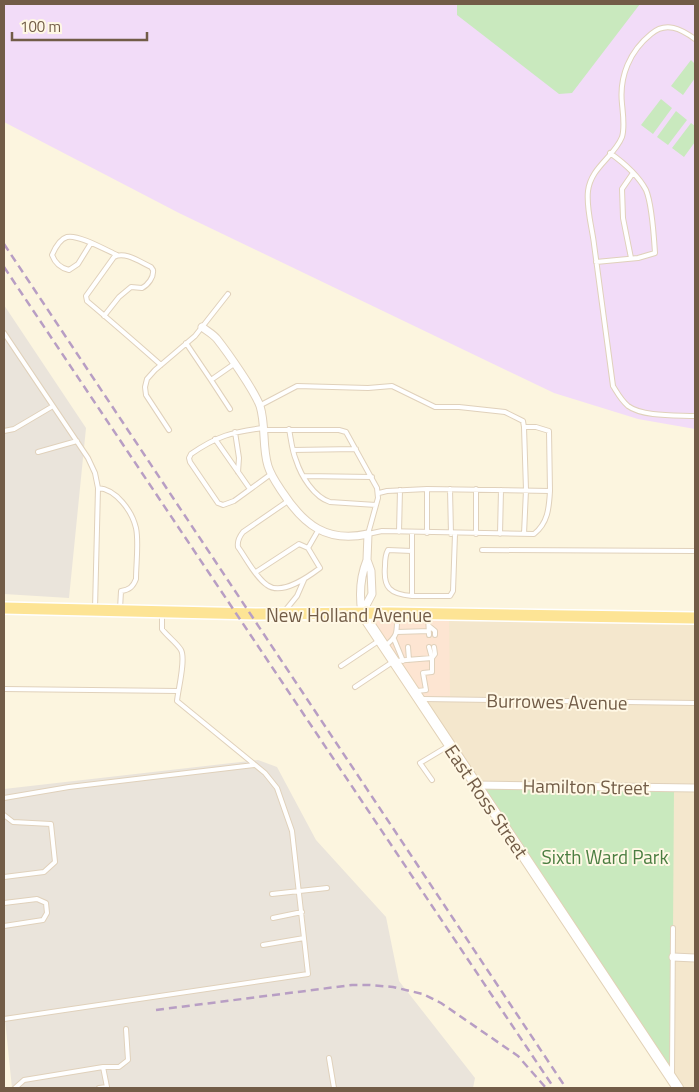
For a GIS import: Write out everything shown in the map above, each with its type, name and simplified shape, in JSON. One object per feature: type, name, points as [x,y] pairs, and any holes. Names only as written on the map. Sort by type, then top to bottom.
[{"type":"main road","name":"New Holland Avenue","points":[[4,608],[282,615],[362,613],[695,618]]},
{"type":"street","points":[[202,327],[217,340],[253,392],[259,406],[266,459],[271,474],[288,501],[304,520],[319,529],[348,537],[368,534],[367,560],[371,571],[372,594],[362,613]]},
{"type":"street","points":[[362,613],[360,597],[362,571],[367,560]]},
{"type":"street","name":"East Ross Street","points":[[362,613],[382,643],[398,661],[417,696],[675,1084]]},
{"type":"street","name":"Hamilton Street","points":[[476,785],[695,788]]},
{"type":"street","points":[[673,957],[695,958]]},
{"type":"lane","points":[[695,39],[682,30],[663,27],[655,30],[633,51],[625,70],[621,96],[622,138],[597,169],[588,191],[613,386],[629,407],[637,410],[648,413],[695,416]]},
{"type":"lane","points":[[596,262],[655,253],[653,224],[646,191],[629,168],[610,153]]},
{"type":"lane","points":[[631,258],[623,218],[622,189],[633,173]]},
{"type":"lane","points":[[91,244],[78,264],[69,270],[54,261],[52,255],[59,243],[66,237],[75,236],[117,255],[123,254],[154,270],[154,274],[145,286],[142,288],[131,287],[119,297],[104,316]]},
{"type":"lane","points":[[117,255],[86,296],[87,301],[161,365]]},
{"type":"lane","points":[[169,430],[146,395],[147,379],[195,336],[228,294]]},
{"type":"lane","points":[[4,333],[92,464],[98,488],[95,611]]},
{"type":"lane","points":[[186,343],[230,410]]},
{"type":"lane","points":[[211,380],[234,364]]},
{"type":"lane","points":[[259,406],[297,386],[368,388],[392,386],[435,407],[459,407],[506,412],[523,421],[524,427],[526,490],[524,534]]},
{"type":"lane","points":[[4,431],[14,429],[53,406]]},
{"type":"lane","points":[[271,474],[234,501],[223,505],[218,503],[189,458],[191,454],[215,439],[234,432],[263,429],[342,430],[348,435],[379,493],[368,534],[377,532],[412,532],[534,534],[540,530],[548,514],[550,491],[549,431],[536,427],[524,427]]},
{"type":"lane","points":[[289,429],[295,460],[316,494],[330,502],[376,504]]},
{"type":"lane","points":[[234,432],[239,458],[238,472]]},
{"type":"lane","points":[[215,439],[250,490]]},
{"type":"lane","points":[[38,452],[77,442]]},
{"type":"lane","points":[[293,450],[356,449]]},
{"type":"lane","points":[[304,476],[372,477]]},
{"type":"lane","points":[[98,488],[105,489],[120,500],[131,515],[136,529],[136,579],[134,585],[128,590],[121,592],[120,612]]},
{"type":"lane","points":[[379,493],[427,489],[550,491]]},
{"type":"lane","points":[[427,489],[427,533]]},
{"type":"lane","points":[[412,551],[388,550],[385,554],[384,580],[386,584],[398,595],[450,596],[453,591],[453,534],[450,489]]},
{"type":"lane","points":[[399,532],[400,490]]},
{"type":"lane","points":[[476,490],[476,534]]},
{"type":"lane","points":[[500,534],[501,490]]},
{"type":"lane","points":[[256,572],[299,544],[308,548],[320,568],[304,580],[281,588],[274,588],[267,586],[256,572],[238,547],[239,536],[243,532],[288,501]]},
{"type":"lane","points":[[308,548],[319,529]]},
{"type":"lane","points":[[412,532],[412,596]]},
{"type":"lane","points":[[482,550],[695,551]]},
{"type":"lane","points":[[282,615],[297,596],[304,580]]},
{"type":"lane","points":[[4,1019],[308,974],[292,831],[277,788],[265,773],[254,766],[177,701],[183,664],[182,651],[162,629],[162,612]]},
{"type":"lane","points":[[397,614],[397,632],[394,639],[398,661]]},
{"type":"lane","points":[[428,614],[429,630]]},
{"type":"lane","points":[[397,632],[408,633],[429,630],[435,631],[435,635]]},
{"type":"lane","points":[[341,666],[382,643],[394,639]]},
{"type":"lane","points":[[408,647],[409,660]]},
{"type":"lane","points":[[417,696],[426,690],[423,672],[432,672],[432,658],[435,654],[431,647]]},
{"type":"lane","points":[[355,687],[398,661],[432,658]]},
{"type":"lane","points":[[4,689],[178,691]]},
{"type":"lane","name":"Burrowes Avenue","points":[[417,696],[695,703]]},
{"type":"lane","points":[[432,780],[420,763],[450,745]]},
{"type":"lane","points":[[4,798],[69,787],[254,766]]},
{"type":"lane","points":[[4,814],[13,822],[51,824],[55,862],[44,872],[4,877]]},
{"type":"lane","points":[[272,894],[327,888]]},
{"type":"lane","points":[[4,903],[37,899],[46,903],[47,914],[43,920],[4,926]]},
{"type":"lane","points":[[273,918],[302,912]]},
{"type":"lane","points":[[673,928],[675,1084]]},
{"type":"lane","points":[[263,945],[304,938]]},
{"type":"lane","points":[[14,1088],[24,1080],[104,1067],[119,1067],[128,1060],[126,1029]]},
{"type":"lane","points":[[329,1058],[334,1088]]},
{"type":"lane","points":[[99,1088],[107,1087],[104,1067]]},
{"type":"shaded area","points":[[4,4],[695,4],[695,429],[638,419],[554,393],[179,213],[4,122]]},
{"type":"shaded area","points":[[4,305],[86,428],[69,598],[4,594]]},
{"type":"shaded area","points":[[362,613],[449,614],[450,696],[419,699]]},
{"type":"shaded area","points":[[449,614],[695,618],[695,1088],[678,1088],[419,699]]},
{"type":"shaded area","points":[[258,760],[277,767],[316,840],[386,917],[399,981],[475,1078],[473,1088],[12,1088],[4,1010],[4,789]]},
{"type":"green space","points":[[457,4],[640,4],[572,93],[559,94],[457,15]]},
{"type":"green space","points":[[691,60],[695,64],[695,78],[683,95],[671,86]]},
{"type":"green space","points":[[661,99],[672,108],[653,134],[641,125]]},
{"type":"green space","points":[[676,111],[687,120],[668,145],[657,137]]},
{"type":"green space","points":[[691,123],[695,126],[695,142],[684,157],[672,148]]},
{"type":"green space","name":"Sixth Ward Park","points":[[476,785],[674,788],[672,1079]]},
{"type":"railway","points":[[4,244],[566,1088]]},
{"type":"railway","points":[[4,267],[554,1088]]},
{"type":"railway","points":[[156,1010],[352,985],[393,987],[423,994],[441,1003],[518,1056],[546,1088]]}]
